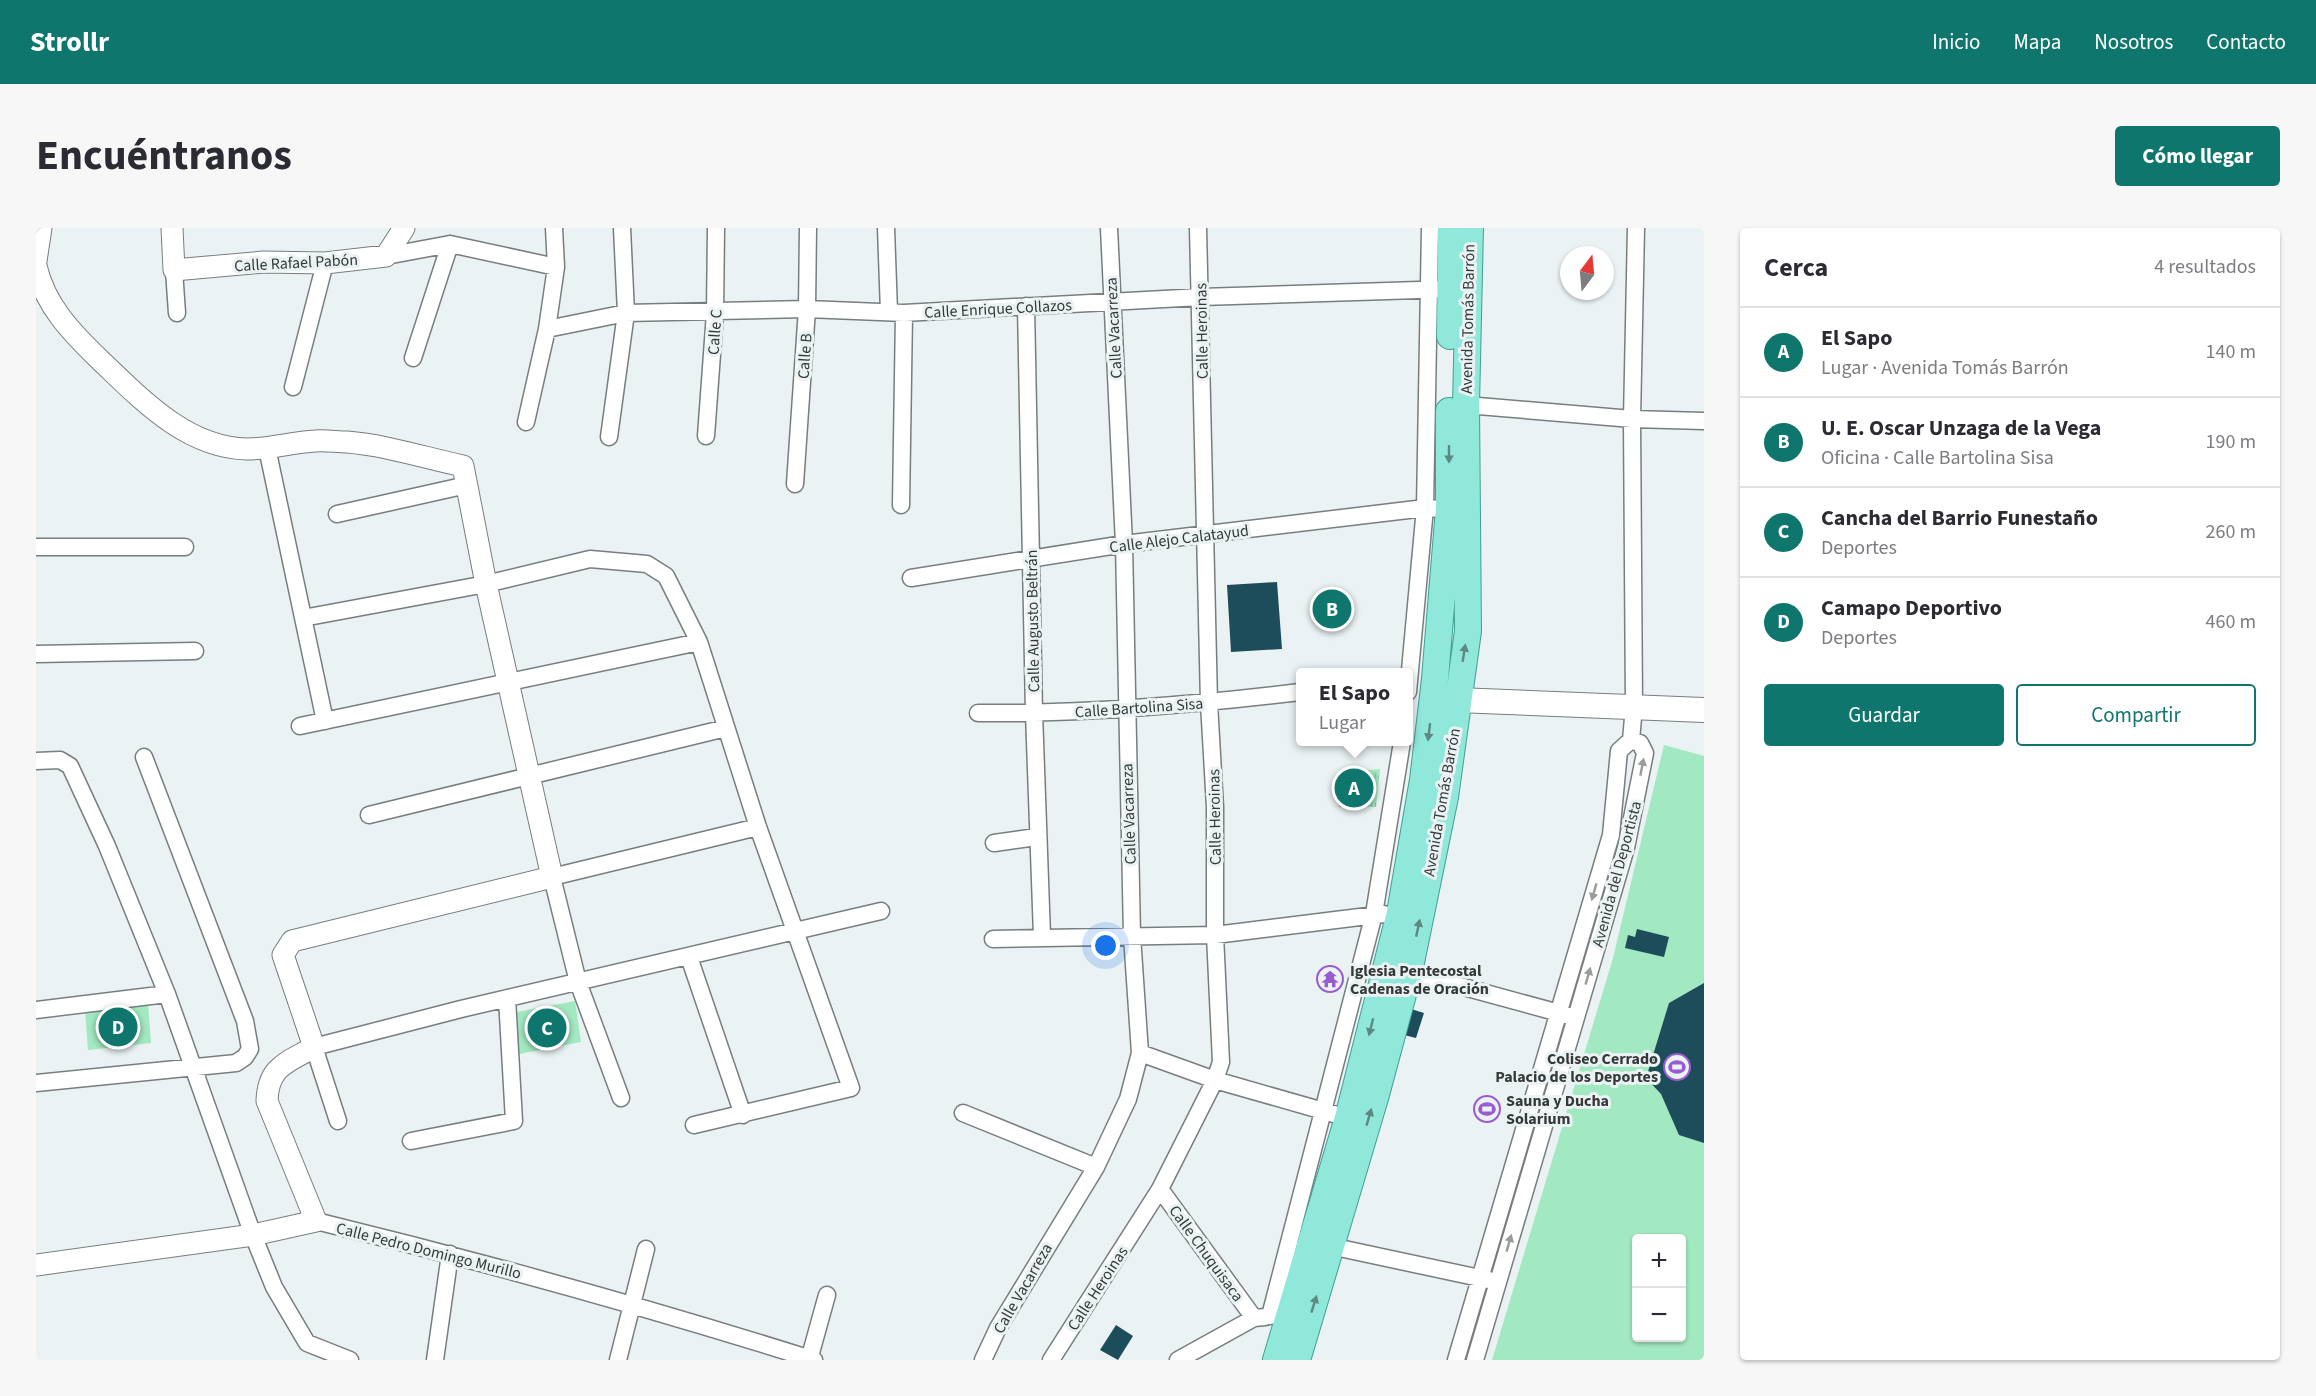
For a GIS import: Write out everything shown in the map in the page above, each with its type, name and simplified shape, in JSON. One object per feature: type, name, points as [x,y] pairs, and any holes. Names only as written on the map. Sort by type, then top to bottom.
[{"type":"main road","name":"Avenida Tomás Barrón","points":[[1297,1360],[1348,1118],[1400,914],[1423,780],[1435,679],[1440,290],[1450,228]]},
{"type":"main road","name":"Avenida Tomás Barrón","points":[[1276,1360],[1271,1319],[1322,1244],[1409,972],[1445,797],[1468,631],[1466,405],[1470,228]]},
{"type":"main road","points":[[1457,700],[1704,710]]},
{"type":"street","points":[[36,261],[41,228]]},
{"type":"street","points":[[172,228],[177,313]]},
{"type":"street","points":[[386,256],[404,228]]},
{"type":"street","points":[[526,422],[547,329],[556,267],[554,228]]},
{"type":"street","points":[[609,437],[626,313],[622,228]]},
{"type":"street","name":"Calle C","points":[[706,436],[715,312],[716,228]]},
{"type":"street","name":"Calle B","points":[[795,484],[807,309],[808,228]]},
{"type":"street","points":[[886,228],[896,312],[901,505]]},
{"type":"street","name":"Calle Vacarreza","points":[[983,1360],[998,1328],[1096,1167],[1128,1099],[1140,1053],[1132,936],[1125,709],[1124,544],[1109,228]]},
{"type":"street","name":"Calle Heroinas","points":[[1052,1360],[1160,1189],[1215,1080],[1221,1062],[1215,935],[1215,807],[1209,703],[1198,228]]},
{"type":"street","points":[[1430,228],[1440,290]]},
{"type":"street","points":[[1631,740],[1634,707],[1632,419],[1636,228]]},
{"type":"street","points":[[386,256],[450,244],[556,267]]},
{"type":"street","points":[[413,358],[450,244]]},
{"type":"street","name":"Calle Rafael Pabón","points":[[174,270],[264,262],[325,263],[386,256]]},
{"type":"street","points":[[293,387],[325,263]]},
{"type":"street","points":[[36,266],[39,281],[61,320],[150,408],[209,442],[245,449],[315,441],[351,443],[463,466],[486,584],[578,982],[621,1098]]},
{"type":"street","name":"Calle Enrique Collazos","points":[[547,329],[626,313],[807,309],[896,312],[1201,297],[1440,290]]},
{"type":"street","name":"Calle Augusto Beltrán","points":[[1026,306],[1037,837],[1042,936]]},
{"type":"street","points":[[1466,405],[1632,419],[1704,421]]},
{"type":"street","points":[[267,448],[324,721]]},
{"type":"street","points":[[337,514],[467,485]]},
{"type":"street","points":[[1411,668],[1437,508]]},
{"type":"street","name":"Calle Alejo Calatayud","points":[[911,578],[1124,544],[1437,508]]},
{"type":"street","points":[[36,547],[185,547]]},
{"type":"street","points":[[303,618],[486,584],[590,559],[647,564],[666,576],[699,642],[758,827],[851,1088],[694,1125]]},
{"type":"street","points":[[300,726],[508,680],[699,642]]},
{"type":"street","points":[[36,654],[195,651]]},
{"type":"street","points":[[1413,682],[1435,679]]},
{"type":"street","name":"Calle Bartolina Sisa","points":[[978,713],[1125,709],[1209,703],[1296,692]]},
{"type":"street","points":[[369,815],[726,728]]},
{"type":"street","name":"Avenida del Deportista","points":[[1456,1360],[1480,1279],[1568,1015],[1626,848],[1645,753],[1640,743],[1631,740],[1619,751],[1611,835],[1568,1015],[1475,1360]]},
{"type":"street","points":[[1178,1360],[1271,1319],[1374,914],[1401,746]]},
{"type":"street","points":[[36,1083],[236,1063],[245,1057],[250,1049],[245,1021],[144,757]]},
{"type":"street","points":[[36,761],[60,760],[70,766],[107,846],[167,994],[253,1235],[274,1287],[307,1343],[350,1360]]},
{"type":"street","points":[[338,1121],[283,955],[292,941],[758,827]]},
{"type":"street","points":[[994,843],[1037,837]]},
{"type":"street","points":[[316,1221],[267,1101],[267,1085],[274,1071],[314,1047],[507,998],[881,910]]},
{"type":"street","points":[[993,939],[1042,936],[1215,935],[1374,914],[1400,914]]},
{"type":"street","points":[[689,957],[743,1115]]},
{"type":"street","points":[[1409,972],[1568,1015]]},
{"type":"street","points":[[36,1010],[167,994]]},
{"type":"street","points":[[411,1141],[514,1121],[507,998]]},
{"type":"street","points":[[1140,1053],[1215,1080],[1348,1118]]},
{"type":"street","points":[[963,1113],[1096,1167]]},
{"type":"street","name":"Calle Chuquisaca","points":[[1160,1189],[1271,1319]]},
{"type":"street","name":"Calle Pedro Domingo Murillo","points":[[36,1265],[253,1235],[316,1221],[632,1303],[811,1360]]},
{"type":"street","points":[[1322,1244],[1498,1281]]},
{"type":"street","points":[[618,1360],[646,1249]]},
{"type":"street","points":[[435,1360],[450,1254]]},
{"type":"street","points":[[811,1360],[827,1296]]},
{"type":"green space","points":[[1664,745],[1704,756],[1704,1360],[1492,1360],[1613,958]]},
{"type":"green space","points":[[1380,769],[1376,807],[1339,807],[1341,773]]},
{"type":"green space","points":[[575,1001],[581,1042],[519,1054],[512,1013]]},
{"type":"green space","points":[[148,1003],[151,1043],[88,1050],[85,1010]]},
{"type":"building","points":[[1277,582],[1282,649],[1231,652],[1227,585]]},
{"type":"building","points":[[1637,929],[1669,937],[1664,957],[1625,948],[1628,935],[1635,937]]},
{"type":"building","name":"Coliseo Cerrado Palacio de los Deportes","points":[[1704,983],[1704,1143],[1679,1135],[1661,1094],[1646,1078],[1669,1003]]},
{"type":"building","points":[[1411,1009],[1424,1013],[1416,1038],[1404,1035]]},
{"type":"building","points":[[1116,1325],[1133,1336],[1118,1360],[1100,1350]]},
{"type":"place","name":"U. E. Oscar Unzaga de la Vega","points":[[1332,609]]},
{"type":"place","name":"El Sapo","points":[[1354,788]]},
{"type":"place","name":"Iglesia Pentecostal Cadenas de Oración","points":[[1330,979]]},
{"type":"place","name":"Camapo Deportivo","points":[[118,1027]]},
{"type":"place","name":"Cancha del Barrio Funestaño","points":[[547,1028]]},
{"type":"place","name":"Coliseo Cerrado Palacio de los Deportes","points":[[1677,1067]]},
{"type":"place","name":"Sauna y Ducha Solarium","points":[[1487,1109]]}]
